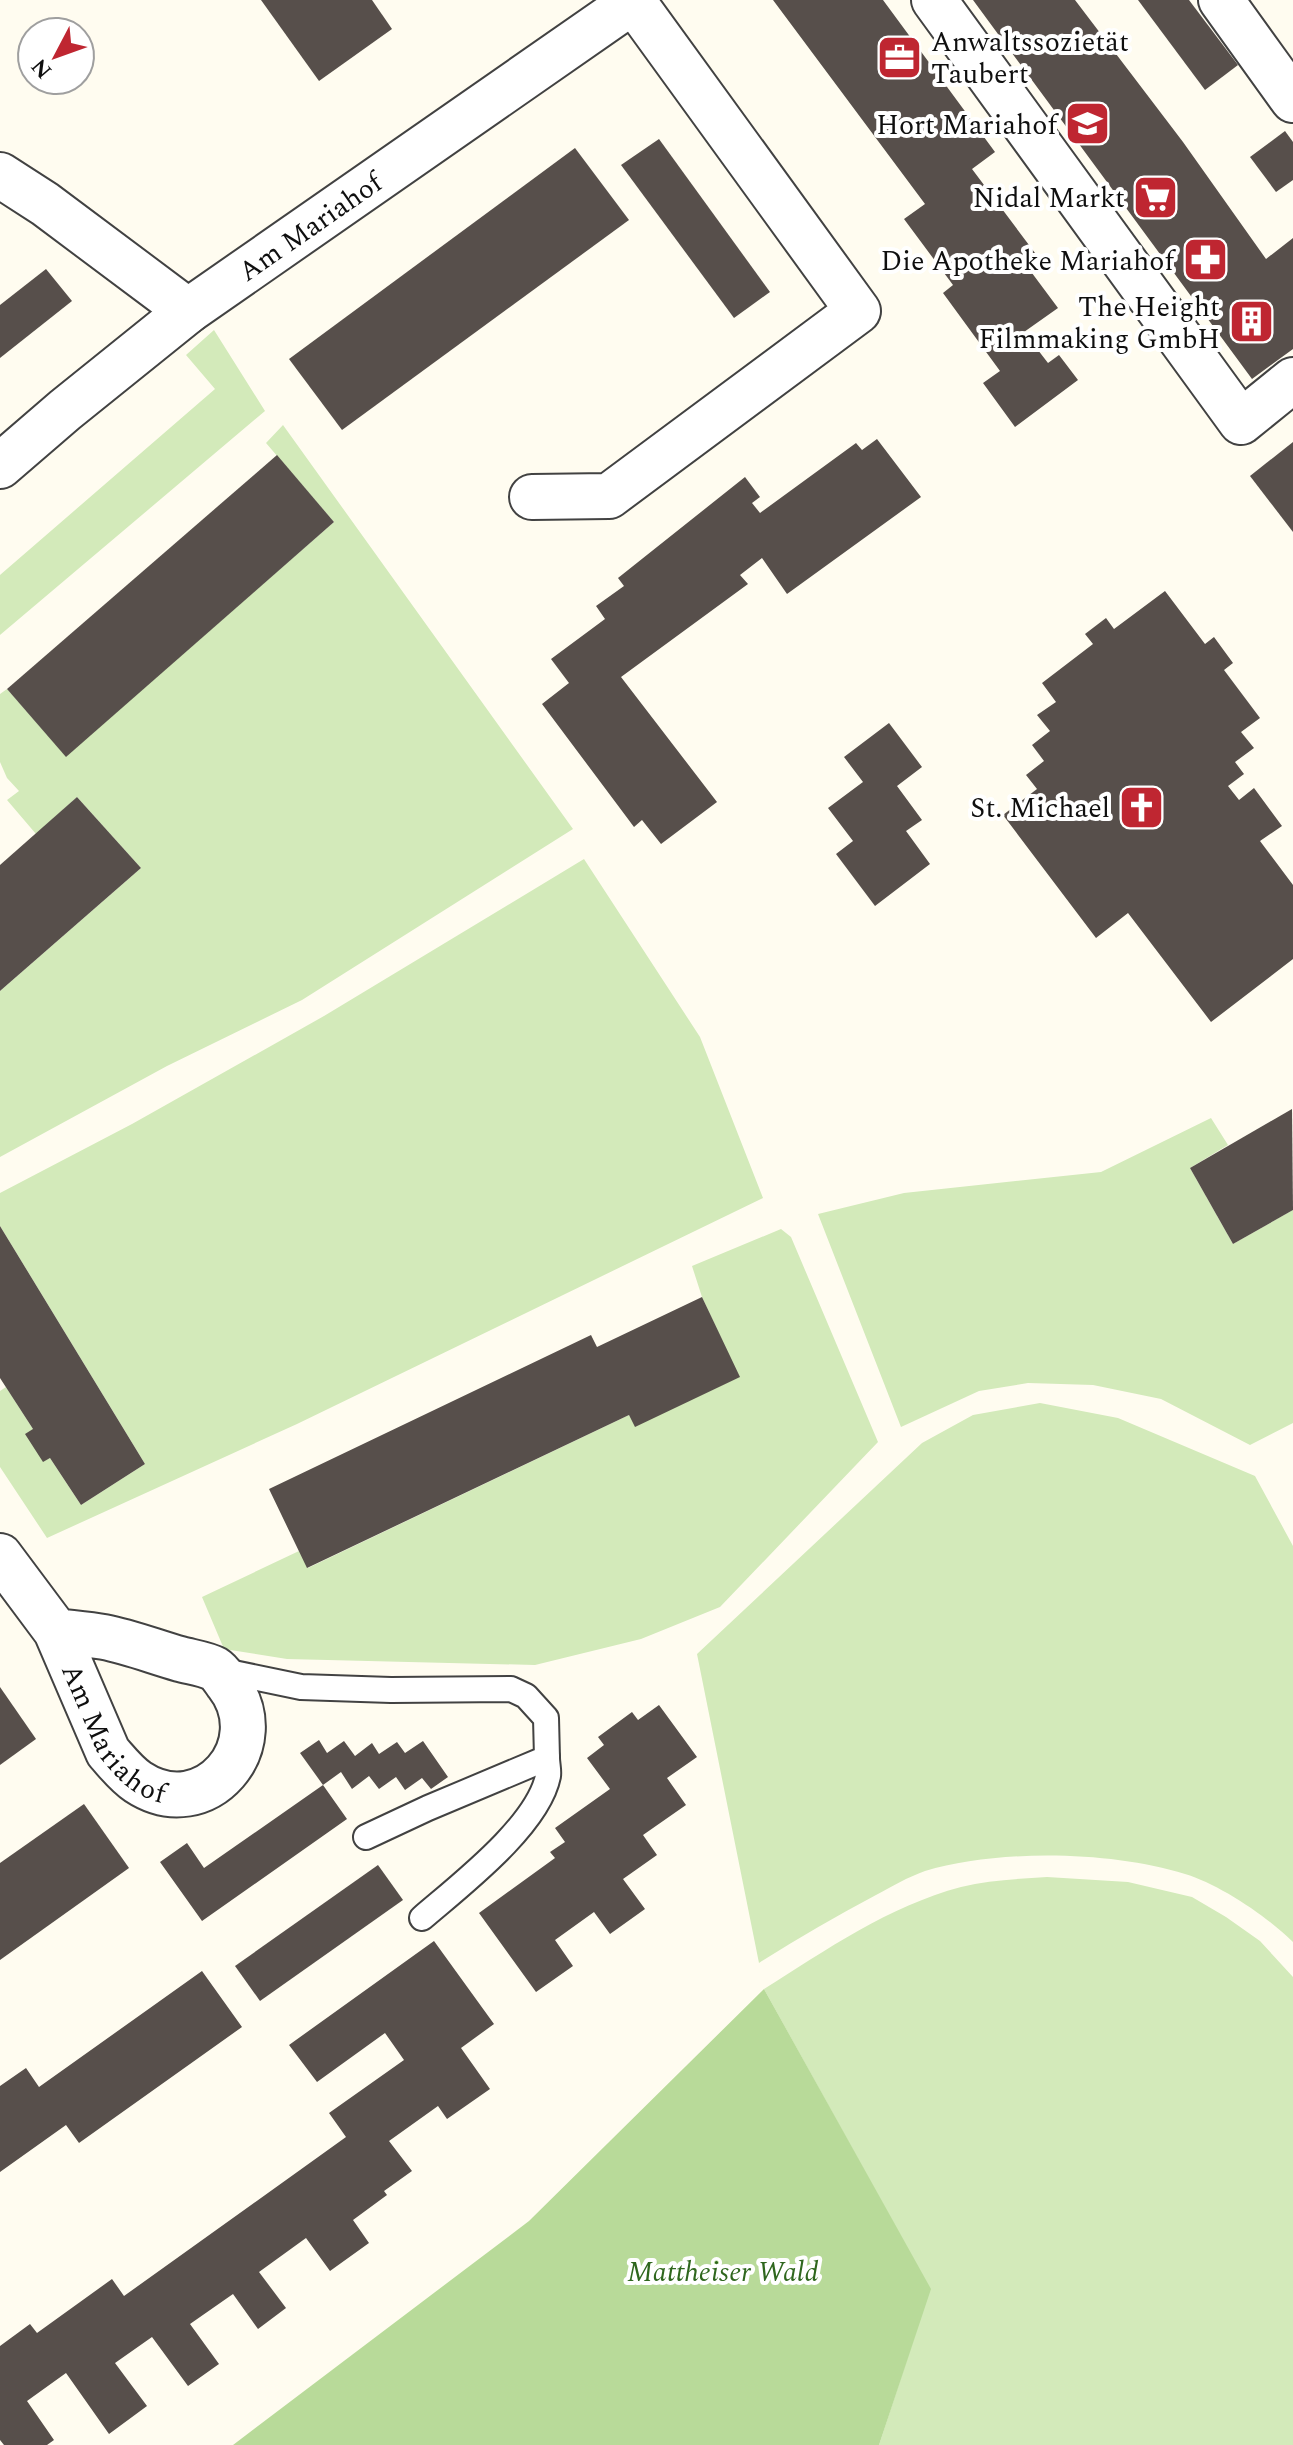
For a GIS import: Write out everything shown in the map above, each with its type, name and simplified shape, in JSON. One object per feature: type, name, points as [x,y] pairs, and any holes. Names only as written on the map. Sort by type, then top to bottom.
[{"type":"street","points":[[934,0],[1241,422],[1293,380]]},
{"type":"street","points":[[1221,0],[1293,100]]},
{"type":"street","name":"Am Mariahof","points":[[0,466],[188,311],[634,1],[858,311],[609,496],[532,497]]},
{"type":"street","points":[[0,175],[45,204],[188,311]]},
{"type":"street","name":"Am Mariahof","points":[[0,1556],[56,1631],[108,1752],[122,1768],[138,1783],[181,1796],[198,1792],[219,1780],[240,1748],[244,1733],[234,1692],[216,1670],[105,1637],[56,1631]]},
{"type":"lane","name":"Am Mariahof","points":[[216,1670],[301,1687],[511,1689],[526,1696],[546,1718],[548,1776],[539,1798],[526,1818],[483,1867],[422,1918]]},
{"type":"lane","points":[[366,1837],[547,1758]]},
{"type":"green space","points":[[214,330],[265,411],[0,635],[0,575],[215,389],[186,355]]},
{"type":"green space","points":[[283,425],[573,829],[302,1000],[167,1066],[0,1157],[0,991],[141,868],[77,797],[36,834],[7,800],[19,791],[7,778],[0,762],[0,694],[7,689],[66,756],[334,522],[266,443]]},
{"type":"green space","points":[[584,859],[700,1037],[763,1198],[297,1424],[47,1538],[0,1467],[0,1391],[6,1387],[33,1429],[43,1461],[50,1458],[81,1505],[145,1464],[0,1226],[0,1193],[132,1124],[324,1016]]},
{"type":"green space","points":[[1211,1118],[1228,1145],[1190,1168],[1233,1244],[1293,1210],[1293,1423],[1250,1445],[1161,1399],[1093,1385],[1028,1383],[979,1391],[901,1427],[818,1214],[904,1193],[1101,1172]]},
{"type":"green space","points":[[781,1229],[791,1237],[878,1442],[720,1607],[641,1639],[535,1665],[287,1659],[224,1649],[202,1597],[299,1551],[308,1568],[629,1415],[635,1426],[739,1377],[702,1297],[692,1266]]},
{"type":"green space","points":[[1040,1403],[1118,1418],[1255,1476],[1293,1546],[1293,1942],[1242,1902],[1213,1885],[1185,1874],[1156,1866],[1090,1857],[1020,1856],[954,1864],[919,1873],[846,1911],[759,1963],[697,1654],[922,1443],[973,1415]]},
{"type":"green space","points":[[1047,1877],[1128,1882],[1192,1897],[1260,1941],[1293,1977],[1293,2445],[879,2445],[930,2289],[764,1989],[859,1930],[934,1895],[982,1883]]},
{"type":"green space","name":"Mattheiser Wald","points":[[764,1989],[931,2289],[879,2445],[233,2445],[529,2221]]},
{"type":"building","points":[[261,0],[372,0],[392,29],[319,81]]},
{"type":"building","points":[[773,0],[883,0],[995,152],[972,169],[1038,257],[1026,265],[1058,308],[1024,332],[1048,363],[1059,355],[1078,380],[1015,427],[983,383],[1000,371],[943,293],[953,285],[904,219],[925,204]]},
{"type":"building","points":[[973,0],[1075,0],[1183,142],[1266,259],[1293,238],[1293,349],[1252,379]]},
{"type":"building","points":[[1138,0],[1189,0],[1238,65],[1205,90]]},
{"type":"building","points":[[1285,131],[1293,142],[1293,180],[1276,192],[1250,157]]},
{"type":"building","points":[[659,139],[770,292],[734,318],[621,165]]},
{"type":"building","points":[[575,148],[629,220],[342,430],[289,359]]},
{"type":"building","points":[[46,269],[72,301],[0,358],[0,305]]},
{"type":"building","points":[[877,439],[921,497],[787,594],[762,558],[740,575],[748,584],[621,677],[717,802],[661,844],[642,820],[634,827],[542,704],[569,683],[551,659],[605,619],[596,606],[624,586],[618,578],[745,477],[760,497],[752,503],[760,513],[856,443],[862,450]]},
{"type":"building","points":[[1293,442],[1293,532],[1250,476]]},
{"type":"building","points":[[277,455],[334,522],[66,757],[7,689]]},
{"type":"building","name":"St. Michael","points":[[1165,591],[1205,644],[1214,637],[1233,663],[1224,670],[1260,718],[1241,732],[1254,748],[1235,762],[1244,774],[1228,786],[1239,800],[1254,788],[1282,826],[1260,841],[1293,885],[1293,959],[1211,1022],[1128,913],[1096,938],[1003,815],[1037,789],[1026,775],[1044,761],[1032,745],[1050,731],[1037,715],[1056,702],[1042,683],[1093,644],[1085,634],[1106,618],[1114,629]]},
{"type":"building","points":[[889,723],[922,767],[897,786],[922,820],[906,831],[930,864],[875,906],[836,854],[853,841],[828,808],[863,782],[844,757]]},
{"type":"building","points":[[77,797],[141,868],[0,991],[0,865]]},
{"type":"building","points":[[1292,1109],[1293,1210],[1233,1244],[1190,1168]]},
{"type":"building","points":[[0,1226],[145,1464],[81,1505],[50,1458],[43,1462],[25,1434],[33,1429],[0,1378]]},
{"type":"building","points":[[702,1297],[740,1377],[635,1427],[629,1415],[307,1568],[269,1489],[591,1335],[597,1347]]},
{"type":"building","points":[[0,1687],[36,1739],[0,1765]]},
{"type":"building","points":[[659,1705],[697,1757],[667,1778],[686,1805],[643,1835],[657,1855],[623,1879],[645,1909],[610,1934],[594,1912],[555,1940],[573,1966],[536,1992],[479,1913],[555,1858],[550,1852],[565,1842],[555,1828],[610,1789],[587,1758],[604,1745],[598,1737],[632,1712],[638,1720]]},
{"type":"building","points":[[319,1740],[327,1753],[344,1741],[355,1756],[372,1743],[379,1754],[397,1742],[405,1753],[423,1741],[448,1777],[431,1789],[422,1778],[405,1790],[396,1777],[379,1789],[369,1776],[352,1789],[341,1772],[323,1785],[300,1753]]},
{"type":"building","points":[[323,1785],[347,1819],[202,1921],[160,1862],[187,1843],[204,1868]]},
{"type":"building","points":[[84,1804],[129,1868],[0,1960],[0,1863]]},
{"type":"building","points":[[378,1865],[403,1900],[260,2001],[235,1966]]},
{"type":"building","points":[[434,1941],[494,2024],[461,2048],[490,2089],[447,2119],[438,2106],[389,2141],[412,2171],[384,2191],[387,2195],[353,2220],[369,2243],[330,2271],[306,2238],[259,2272],[286,2308],[258,2329],[233,2294],[190,2324],[219,2364],[188,2386],[152,2337],[115,2363],[147,2406],[109,2434],[66,2373],[27,2401],[54,2440],[47,2445],[4,2445],[0,2440],[0,2346],[30,2324],[37,2333],[112,2279],[124,2296],[346,2137],[329,2113],[404,2060],[385,2033],[317,2082],[289,2045]]},
{"type":"building","points":[[202,1971],[242,2027],[79,2143],[66,2125],[0,2172],[0,2086],[26,2068],[39,2087]]},
{"type":"place","name":"Anwaltssozietät Taubert","points":[[900,57]]},
{"type":"place","name":"Hort Mariahof","points":[[1088,124]]},
{"type":"place","name":"Nidal Markt","points":[[1156,197]]},
{"type":"place","name":"Die Apotheke Mariahof","points":[[1205,260]]},
{"type":"place","name":"The Height Filmmaking GmbH","points":[[1251,322]]},
{"type":"place","name":"St. Michael","points":[[1141,807]]}]
